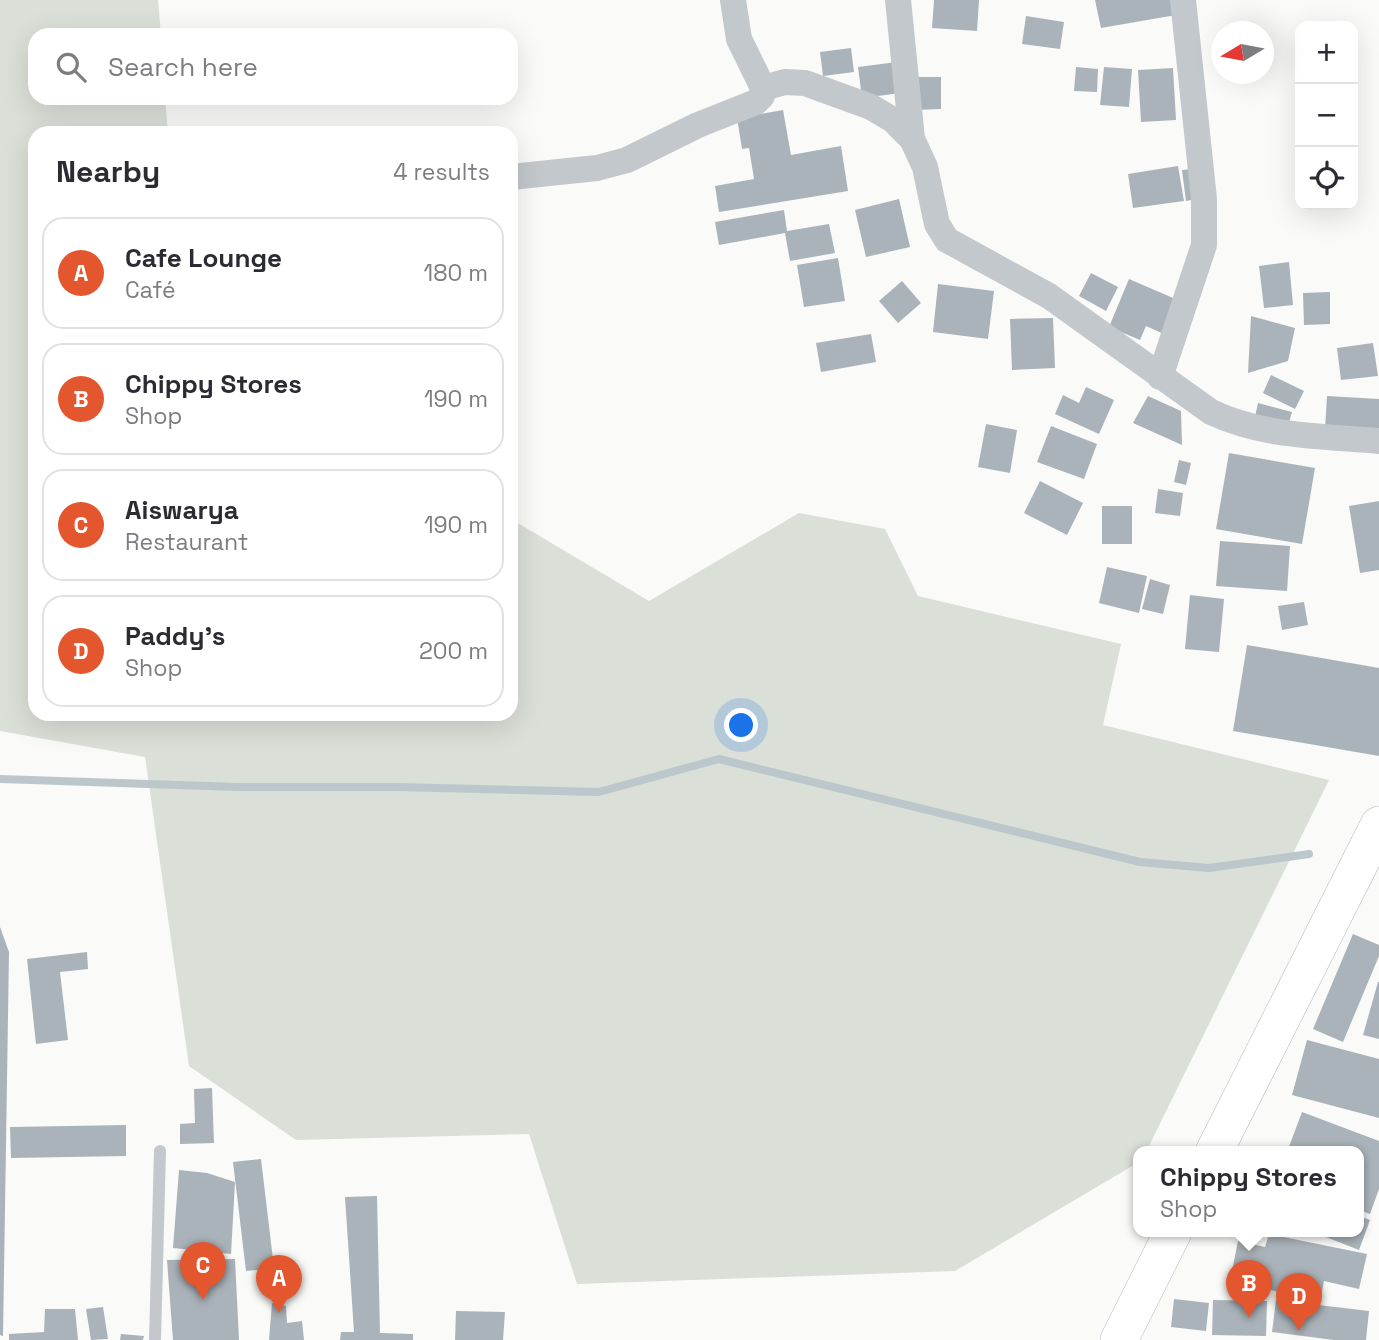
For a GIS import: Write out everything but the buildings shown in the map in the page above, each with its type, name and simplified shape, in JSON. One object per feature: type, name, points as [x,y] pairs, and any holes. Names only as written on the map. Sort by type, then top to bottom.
[{"type":"main road","points":[[1217,1146],[1379,825]]},
{"type":"main road","points":[[1119,1340],[1170,1237]]},
{"type":"street","points":[[518,176],[597,168],[627,160],[698,125],[756,103],[762,96],[763,88],[739,39],[733,0]]},
{"type":"street","points":[[898,0],[912,139],[925,167],[937,224],[947,240],[1049,296],[1211,412],[1263,432],[1379,441]]},
{"type":"street","points":[[1160,377],[1204,245],[1204,199],[1183,0]]},
{"type":"street","points":[[763,88],[785,82],[805,83],[871,107],[893,120],[912,139]]},
{"type":"lane","points":[[155,1340],[160,1151]]},
{"type":"shaded area","points":[[0,0],[158,0],[160,28],[28,28],[28,105],[166,105],[167,126],[28,126],[28,721],[518,721],[518,523],[649,601],[799,513],[885,529],[918,596],[1121,644],[1103,725],[1329,780],[1149,1146],[1133,1146],[1133,1166],[955,1271],[577,1284],[529,1134],[296,1140],[189,1066],[145,757],[0,731]]},
{"type":"waterway","points":[[0,779],[237,787],[398,787],[599,792],[719,759],[1140,862],[1209,868],[1309,854]]},
{"type":"place","name":"Aiswarya","points":[[203,1300]]},
{"type":"place","name":"Cafe Lounge","points":[[279,1313]]},
{"type":"place","name":"Chippy Stores","points":[[1249,1318]]},
{"type":"place","name":"Paddy's","points":[[1299,1331]]}]
